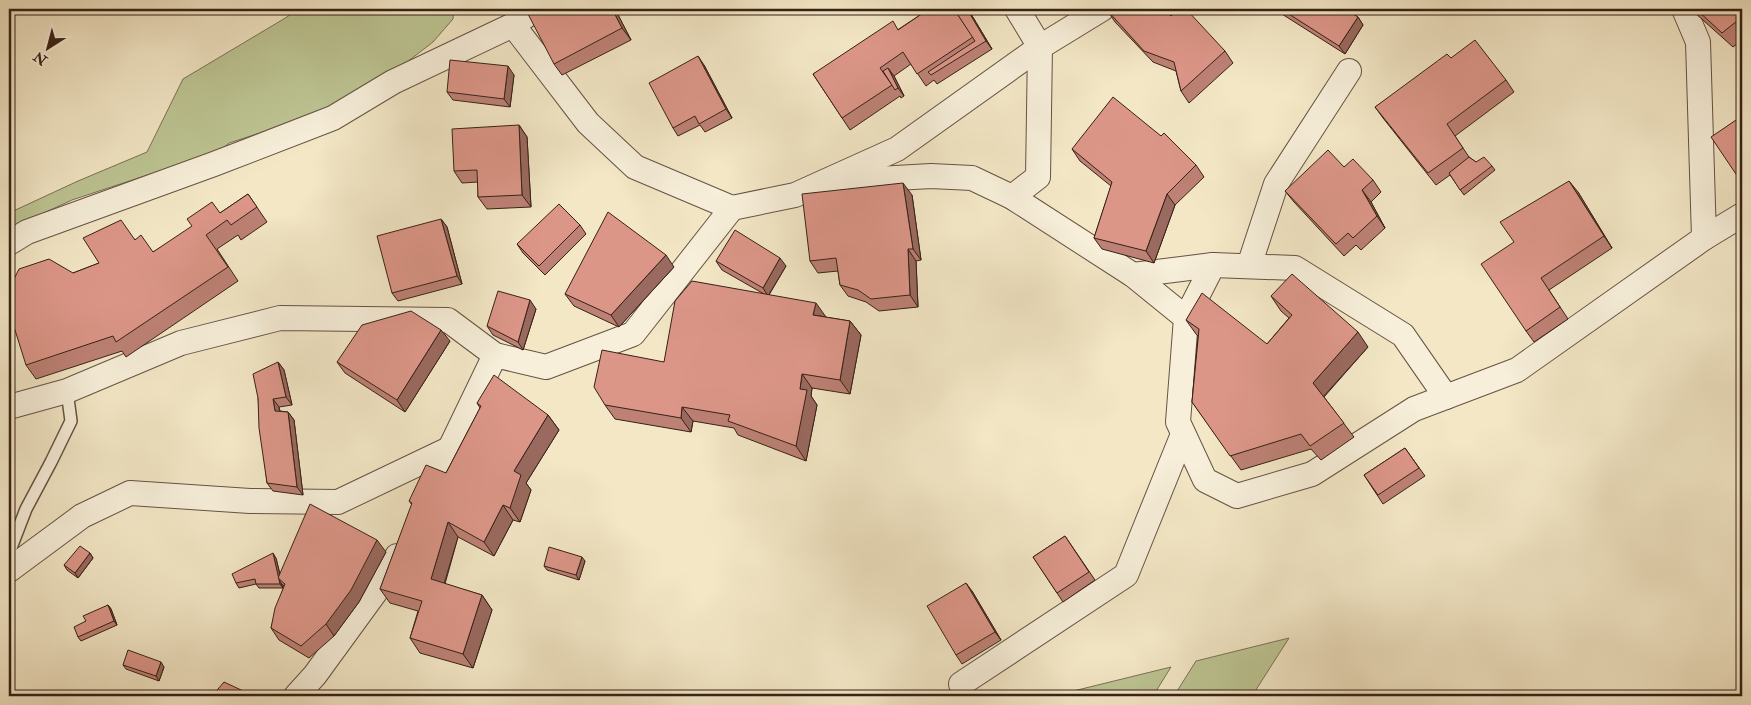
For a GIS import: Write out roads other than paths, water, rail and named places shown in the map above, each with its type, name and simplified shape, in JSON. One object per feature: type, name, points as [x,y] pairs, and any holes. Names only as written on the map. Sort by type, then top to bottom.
[{"type":"street","points":[[9,243],[27,232],[214,164],[333,118],[393,82],[513,25],[536,9]]},
{"type":"street","points":[[1012,197],[1038,178],[1040,47],[1017,9]]},
{"type":"street","points":[[513,25],[588,123],[635,167],[732,208],[795,195],[898,149],[1040,47],[1102,9]]},
{"type":"street","points":[[1684,9],[1698,42],[1704,238]]},
{"type":"street","points":[[1249,266],[1276,184],[1349,71]]},
{"type":"street","points":[[825,182],[930,176],[972,178],[1012,197],[1133,276],[1186,318]]},
{"type":"street","points":[[9,407],[67,391],[181,343],[280,318],[448,320],[495,354],[546,367],[633,334],[732,208]]},
{"type":"street","points":[[1213,265],[1186,318],[1178,422],[1205,480],[1237,496],[1312,474],[1414,409],[1517,370],[1704,238],[1742,215]]},
{"type":"street","points":[[1133,276],[1213,265],[1295,268],[1403,335],[1446,397]]},
{"type":"street","points":[[435,481],[495,354]]},
{"type":"street","points":[[961,684],[1126,575],[1183,434]]},
{"type":"street","points":[[9,570],[82,516],[130,493],[250,501],[338,502],[449,449]]},
{"type":"street","points":[[296,696],[315,675],[382,583],[405,540]]},
{"type":"lane","points":[[9,553],[26,509],[71,421],[67,391]]}]
